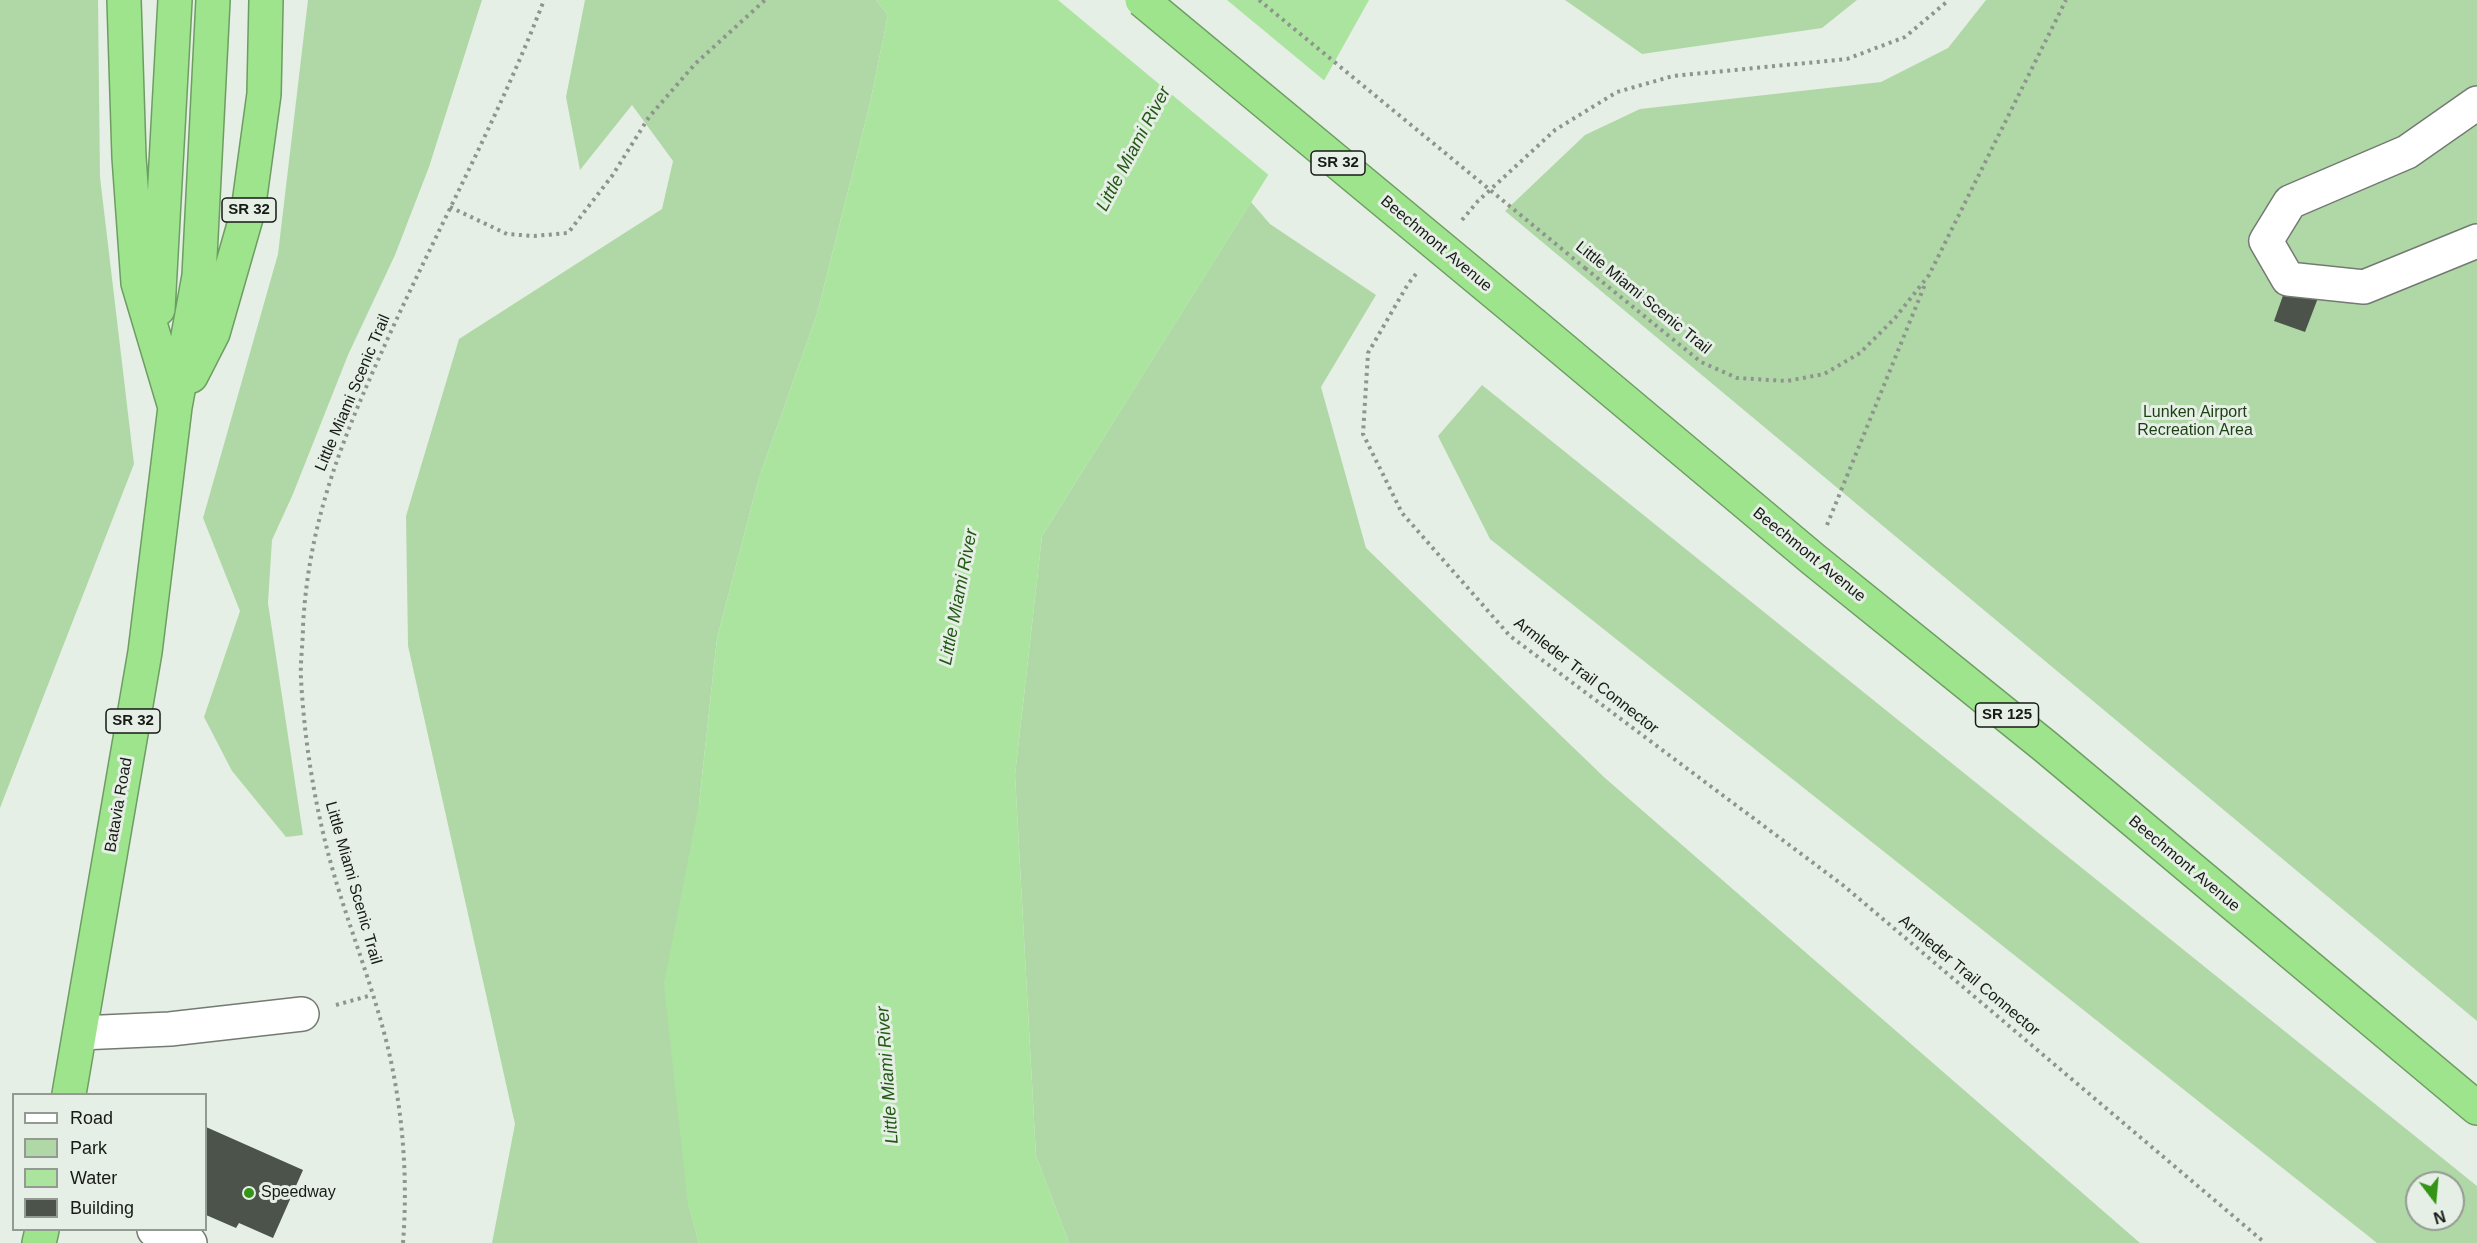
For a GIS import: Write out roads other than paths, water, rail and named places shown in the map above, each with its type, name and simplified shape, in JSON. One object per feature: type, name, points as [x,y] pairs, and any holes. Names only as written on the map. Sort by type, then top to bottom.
[{"type":"highway","points":[[124,0],[129,157],[138,283],[158,350]]},
{"type":"highway","name":"SR 32","points":[[175,0],[157,322],[158,350],[175,407]]},
{"type":"highway","name":"Batavia Road","points":[[69,1093],[145,652],[175,407],[199,276],[213,0]]},
{"type":"highway","name":"SR 32","points":[[175,407],[213,333],[248,211],[264,94],[266,0]]},
{"type":"highway","name":"Beechmont Avenue","points":[[1142,0],[1813,559],[2046,747],[2477,1108]]},
{"type":"lane","points":[[2477,103],[2408,152],[2290,202],[2266,241],[2288,279],[2364,287],[2477,241]]},
{"type":"lane","points":[[80,1033],[171,1029],[302,1014]]},
{"type":"lane","points":[[157,1231],[190,1243]]},
{"type":"water","name":"Little Miami River","points":[[876,0],[1369,0],[1297,129],[1042,536],[1015,775],[1036,1156],[1069,1243],[699,1243],[688,1204],[664,984],[699,804],[717,638],[759,478],[817,314],[870,103],[888,15]]},
{"type":"place","name":"Speedway","points":[[249,1193]]},
{"type":"park label","name":"Lunken Airport Recreation Area","points":[[2195,422]]}]
